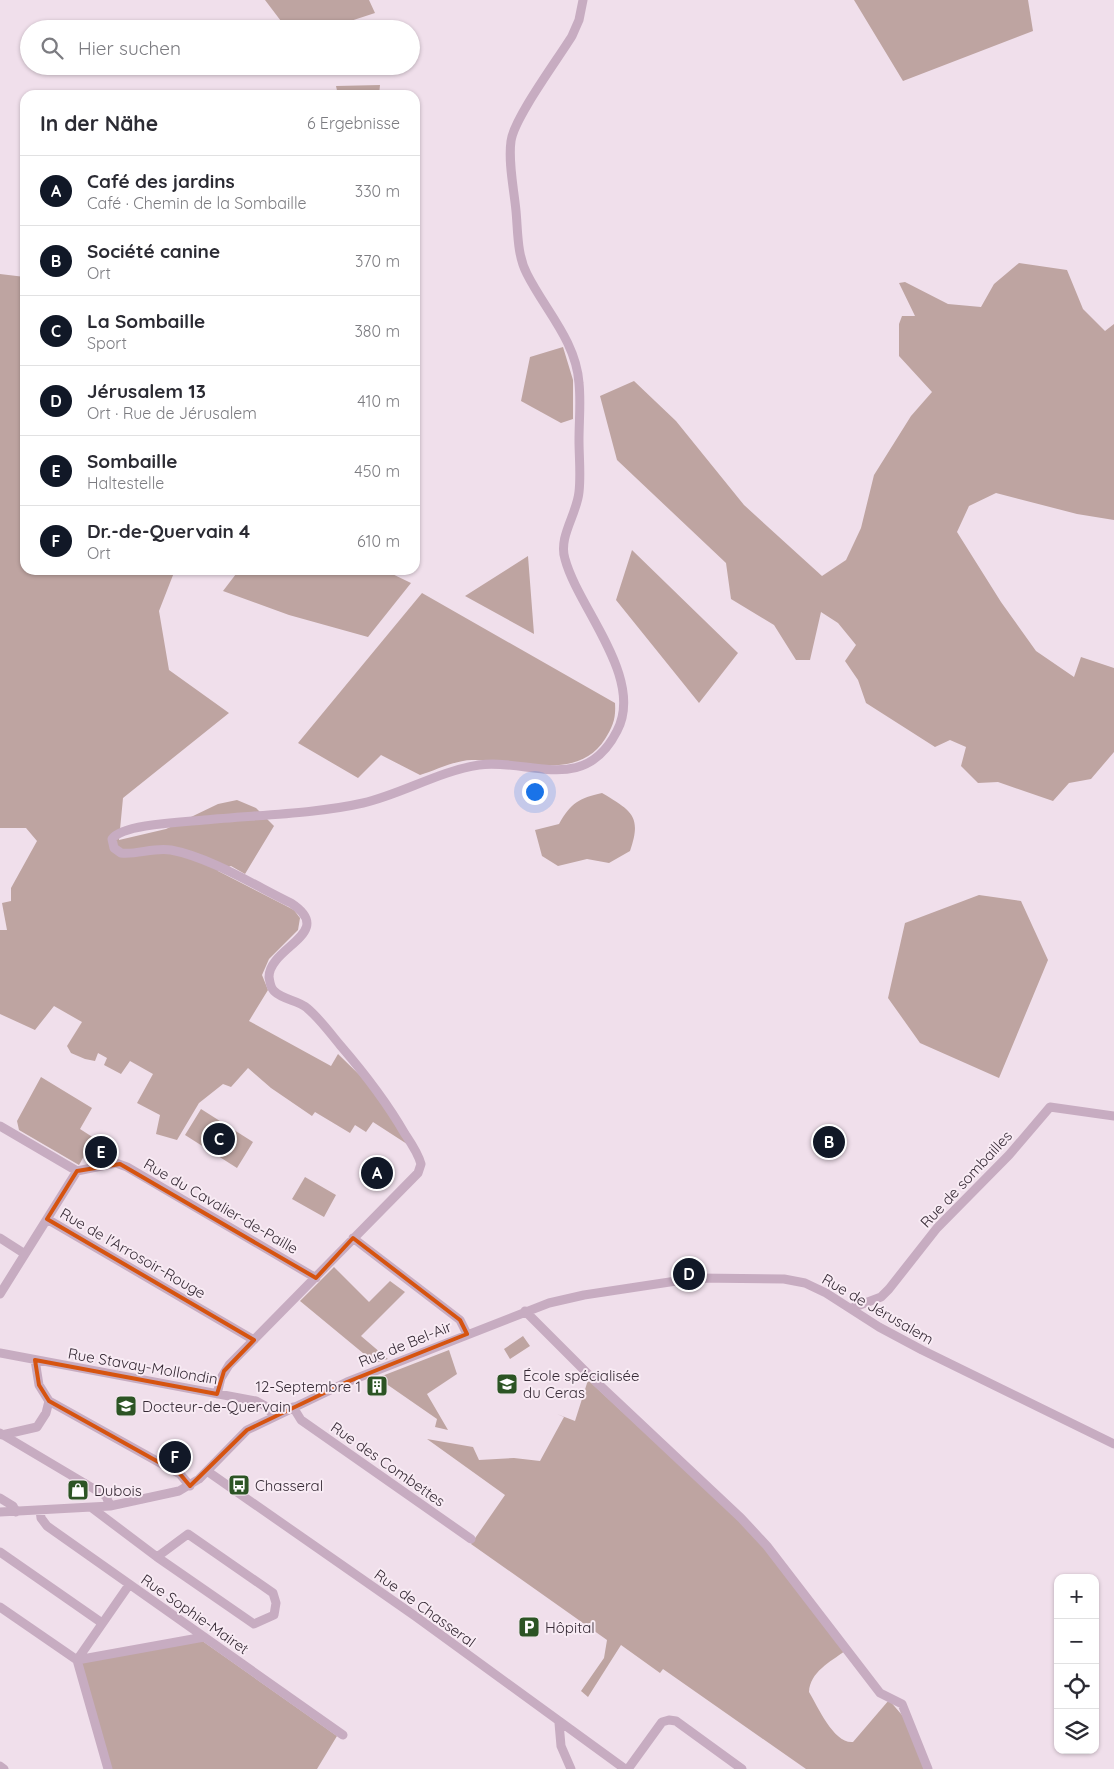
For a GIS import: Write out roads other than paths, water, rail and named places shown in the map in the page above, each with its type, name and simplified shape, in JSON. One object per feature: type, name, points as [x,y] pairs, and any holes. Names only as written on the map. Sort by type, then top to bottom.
[{"type":"street","points":[[217,1394],[224,1371],[418,1173],[421,1164],[377,1087],[312,1013],[297,1001],[276,993],[270,986],[272,967],[304,933],[307,921],[306,916],[291,903],[198,858],[170,850],[152,849],[121,853],[114,848],[112,839],[121,831],[167,824],[361,803],[403,791],[458,770],[479,765],[501,764],[544,771],[565,769],[586,763],[595,757],[604,750],[617,732],[624,701],[619,676],[600,631],[566,565],[563,550],[579,494],[580,392],[578,369],[566,340],[524,267],[518,236],[510,155],[514,129],[572,36],[579,20],[583,0]]},
{"type":"street","name":"Rue de sombailles","points":[[852,1308],[881,1297],[889,1289],[937,1228],[1009,1155],[1050,1107],[1114,1116]]},
{"type":"street","points":[[0,1126],[77,1170]]},
{"type":"street","name":"Rue du Cavalier-de-Paille","points":[[77,1170],[116,1163],[127,1167],[316,1278]]},
{"type":"street","name":"Rue de l'Arrosoir-Rouge","points":[[77,1170],[47,1219],[254,1340]]},
{"type":"street","points":[[0,1294],[47,1219]]},
{"type":"street","points":[[0,1238],[25,1254]]},
{"type":"street","name":"Rue de Bel-Air","points":[[0,1512],[110,1506],[180,1491],[190,1486],[207,1471],[241,1434],[292,1407],[347,1382],[467,1334],[460,1320],[353,1238]]},
{"type":"street","name":"Rue de Jérusalem","points":[[467,1334],[525,1311],[584,1296],[696,1278],[784,1279],[805,1283],[852,1308],[879,1327],[928,1354],[1114,1444]]},
{"type":"street","points":[[525,1311],[590,1377],[741,1518],[767,1546],[880,1693],[902,1704],[928,1769]]},
{"type":"street","name":"Rue Stavay-Mollondin","points":[[0,1353],[261,1402],[274,1417]]},
{"type":"street","points":[[35,1360],[40,1385],[49,1401],[180,1474],[190,1486]]},
{"type":"street","points":[[1,1436],[28,1431],[37,1427],[46,1413],[49,1401]]},
{"type":"street","name":"Rue des Combettes","points":[[292,1407],[301,1420],[471,1539]]},
{"type":"street","points":[[1,1436],[106,1496],[110,1506]]},
{"type":"street","name":"Rue de Chasseral","points":[[207,1471],[415,1616],[559,1723],[627,1769]]},
{"type":"street","points":[[0,1498],[13,1506],[16,1512]]},
{"type":"street","points":[[92,1508],[157,1557],[254,1624],[274,1615],[276,1603],[273,1593],[188,1534],[157,1557]]},
{"type":"street","name":"Rue Sophie-Mairet","points":[[40,1510],[41,1518],[47,1526],[343,1735]]},
{"type":"street","points":[[0,1552],[102,1624]]},
{"type":"street","points":[[77,1660],[129,1584]]},
{"type":"street","points":[[0,1608],[77,1660],[108,1769]]},
{"type":"street","points":[[77,1660],[204,1637]]},
{"type":"street","points":[[627,1769],[662,1722],[669,1720],[676,1722],[742,1769]]},
{"type":"street","points":[[559,1723],[561,1746],[570,1769]]},
{"type":"street","points":[[0,1766],[4,1769]]},
{"type":"place","name":"La Sombaille","points":[[219,1139]]},
{"type":"place","name":"Société canine","points":[[829,1142]]},
{"type":"place","name":"Sombaille","points":[[101,1152]]},
{"type":"place","name":"Café des jardins","points":[[377,1173]]},
{"type":"place","name":"Jérusalem 13","points":[[689,1274]]},
{"type":"place","name":"École spécialisée du Ceras","points":[[507,1384]]},
{"type":"place","name":"12-Septembre 1","points":[[377,1386]]},
{"type":"place","name":"Docteur-de-Quervain","points":[[126,1406]]},
{"type":"place","name":"Dr.-de-Quervain 4","points":[[175,1457]]},
{"type":"place","name":"Chasseral","points":[[239,1485]]},
{"type":"place","name":"Dubois","points":[[78,1490]]},
{"type":"place","name":"Hôpital","points":[[529,1627]]}]
